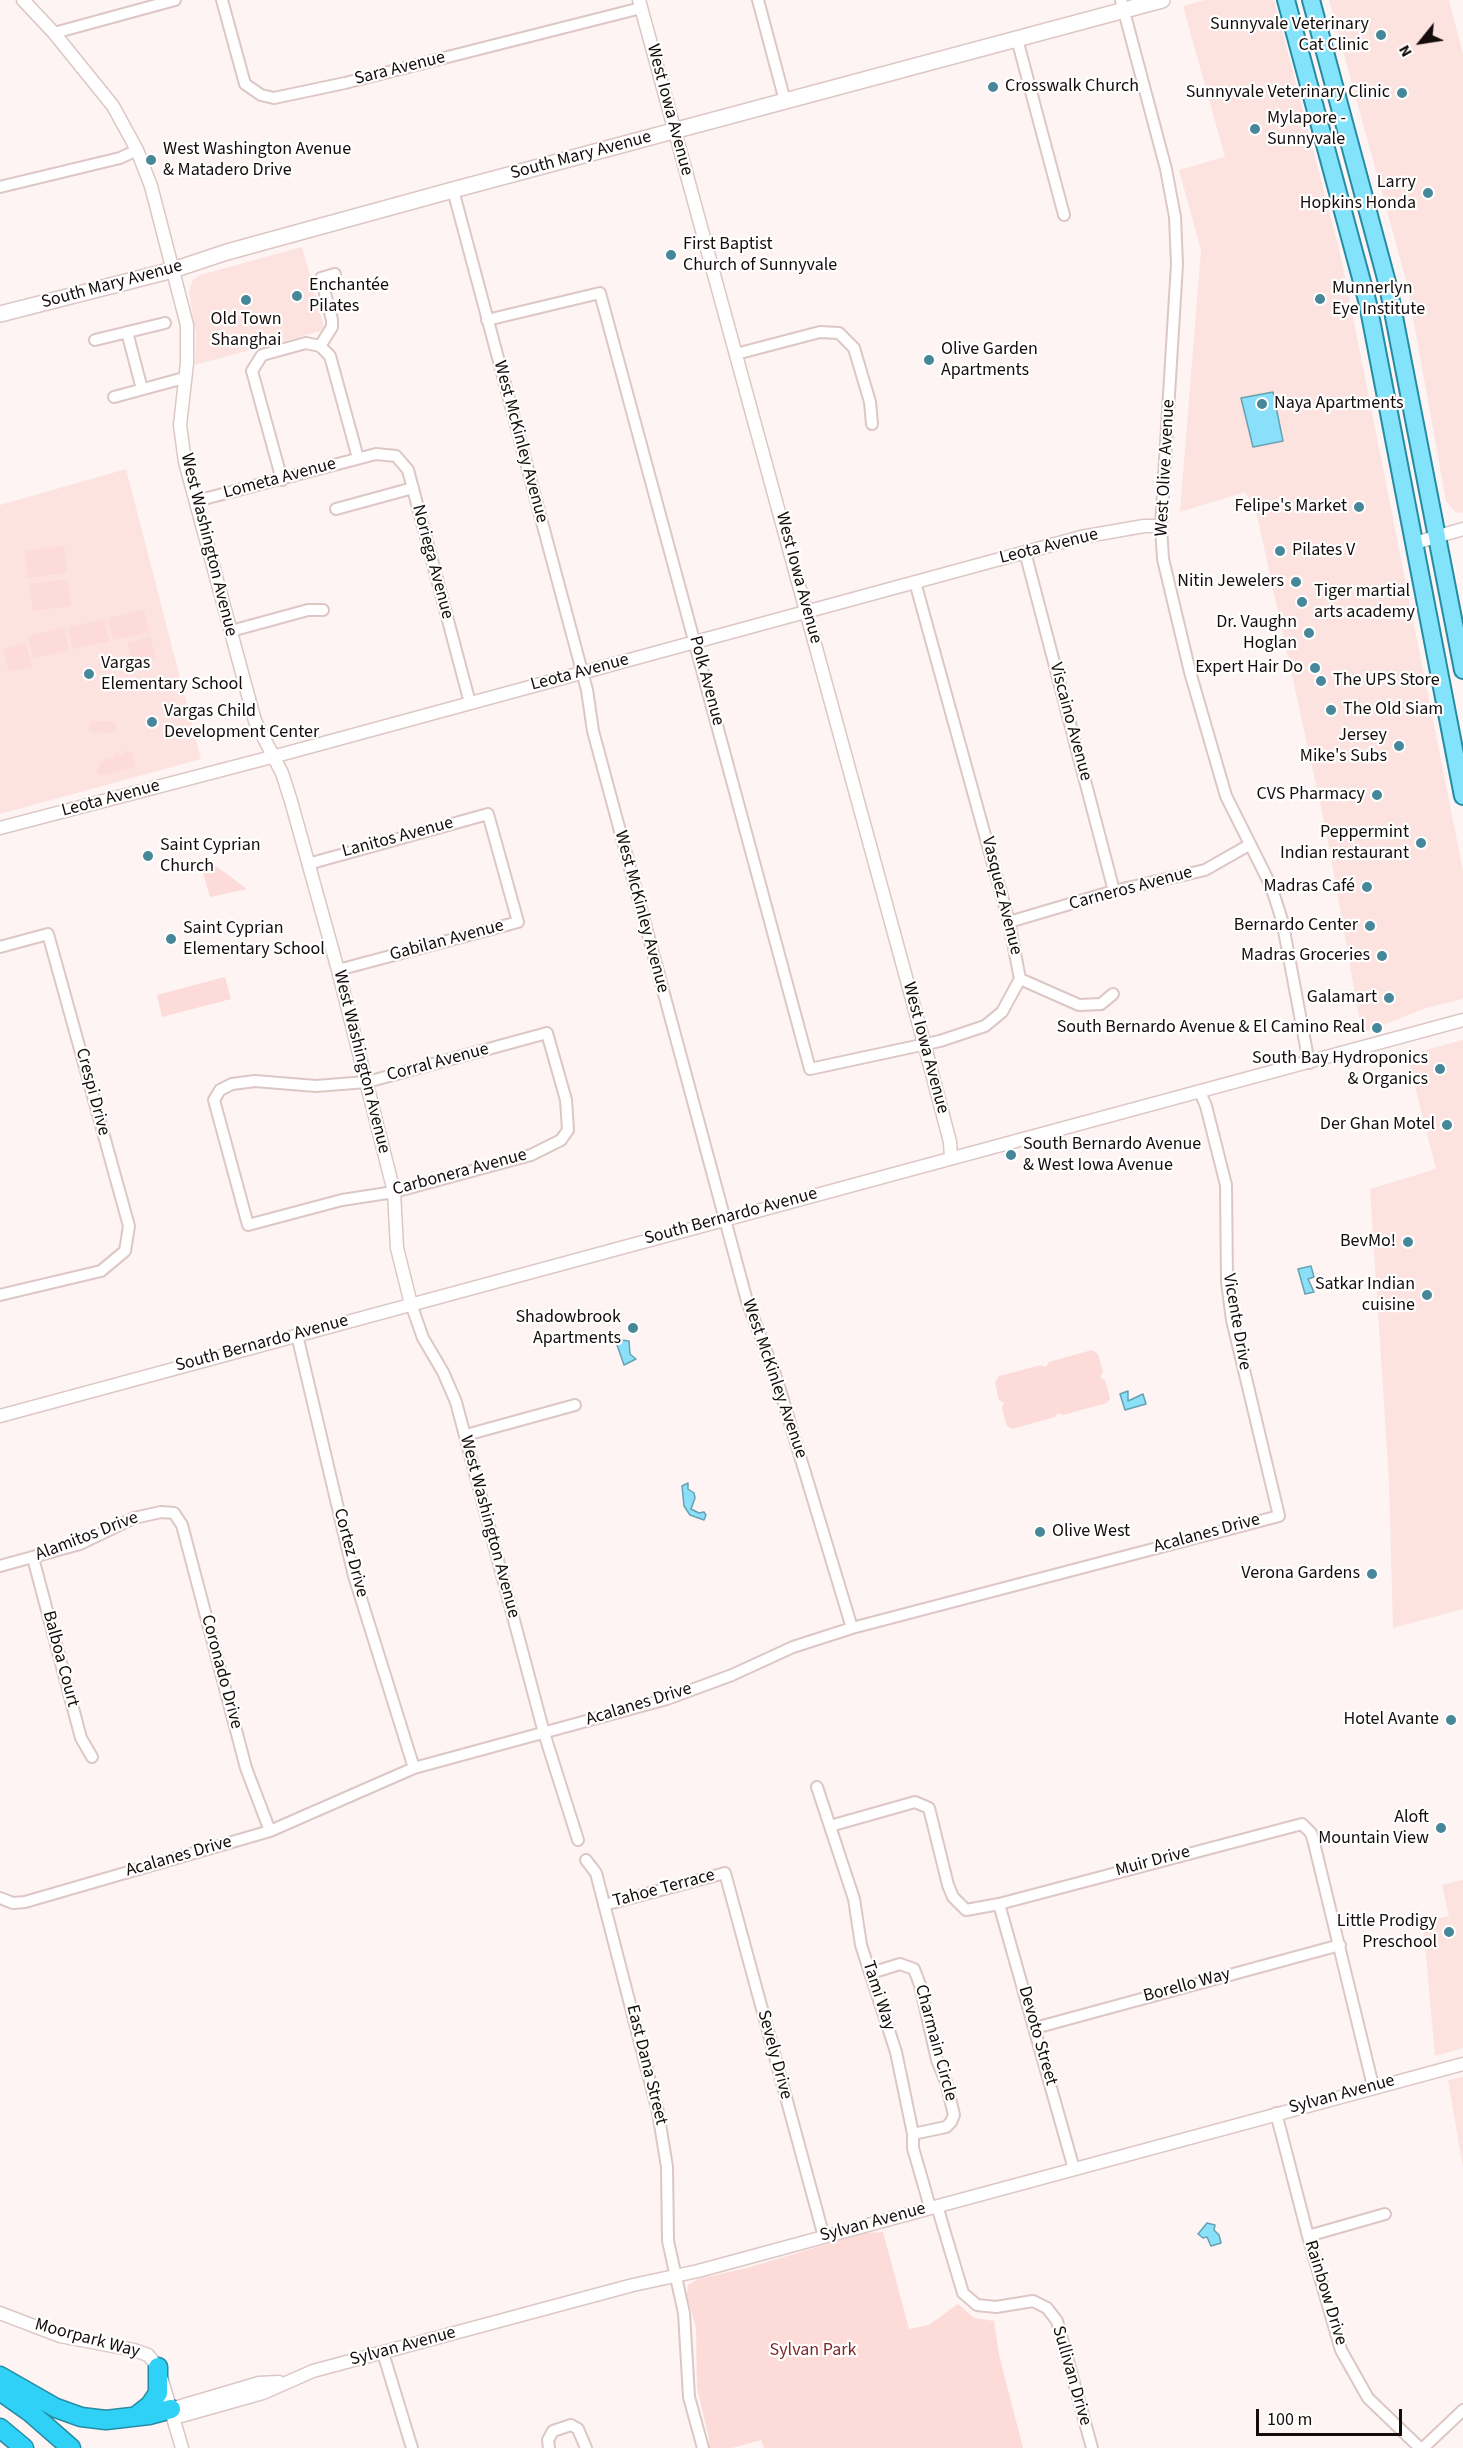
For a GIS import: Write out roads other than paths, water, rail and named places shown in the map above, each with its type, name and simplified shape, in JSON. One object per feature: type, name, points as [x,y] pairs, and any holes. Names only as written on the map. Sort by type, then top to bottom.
[{"type":"highway","points":[[135,2417],[155,2399],[159,2387],[158,2367]]},
{"type":"highway","points":[[0,2376],[56,2408],[81,2417],[106,2420],[173,2413]]},
{"type":"highway","points":[[0,2391],[31,2413],[71,2448]]},
{"type":"highway","points":[[0,2428],[24,2448]]},
{"type":"main road","name":"South Mary Avenue","points":[[0,314],[173,270],[226,252],[1017,39],[1122,5],[1162,0]]},
{"type":"main road","points":[[1286,0],[1368,304],[1463,796]]},
{"type":"main road","points":[[1311,0],[1388,286],[1463,670]]},
{"type":"street","name":"West Washington Avenue","points":[[23,0],[54,33],[113,106],[137,150],[151,186],[187,325],[187,363],[180,425],[185,462],[255,721],[272,757],[282,772],[338,970],[394,1192],[397,1248],[411,1304],[423,1338],[445,1375],[466,1436],[544,1733],[578,1840]]},
{"type":"street","points":[[54,33],[175,0]]},
{"type":"street","name":"Sara Avenue","points":[[222,0],[245,84],[261,96],[274,98],[345,83],[640,4]]},
{"type":"street","points":[[758,0],[785,101]]},
{"type":"street","name":"West Iowa Avenue","points":[[640,4],[924,1043],[950,1142],[951,1158]]},
{"type":"street","name":"West Olive Avenue","points":[[1122,5],[1166,169],[1175,217],[1177,264],[1161,526],[1164,560],[1190,672],[1226,796],[1271,886],[1282,920],[1309,1063]]},
{"type":"street","points":[[1017,39],[1064,215]]},
{"type":"street","points":[[0,187],[120,158],[137,150]]},
{"type":"street","name":"West McKinley Avenue","points":[[453,190],[582,673],[593,731],[724,1219],[747,1301],[777,1380],[852,1628]]},
{"type":"street","points":[[320,346],[332,327],[333,320],[321,278],[335,274]]},
{"type":"street","name":"Polk Avenue","points":[[487,320],[600,293],[810,1069]]},
{"type":"street","points":[[95,340],[165,323]]},
{"type":"street","points":[[127,332],[142,389]]},
{"type":"street","points":[[736,354],[820,332],[839,333],[854,348],[870,402],[872,424]]},
{"type":"street","points":[[282,480],[252,371],[262,355],[306,343],[320,346],[330,356],[362,457]]},
{"type":"street","points":[[114,397],[184,378]]},
{"type":"street","name":"Noriega Avenue","points":[[362,457],[385,453],[396,456],[408,470],[470,703]]},
{"type":"street","name":"Lometa Avenue","points":[[196,501],[362,457]]},
{"type":"street","points":[[336,509],[413,488]]},
{"type":"street","name":"Leota Avenue","points":[[0,828],[272,757],[1081,537],[1144,526],[1161,526]]},
{"type":"street","points":[[1415,543],[1463,529]]},
{"type":"street","name":"Viscaino Avenue","points":[[1026,552],[1114,891]]},
{"type":"street","name":"Vasquez Avenue","points":[[810,1069],[940,1041],[985,1026],[1002,1012],[1020,979],[1009,922],[915,582]]},
{"type":"street","points":[[231,631],[308,610],[323,610]]},
{"type":"street","name":"Lanitos Avenue","points":[[308,864],[488,814]]},
{"type":"street","name":"Gabilan Avenue","points":[[338,970],[518,922],[488,814]]},
{"type":"street","name":"Carneros Avenue","points":[[1009,922],[1114,891],[1205,870],[1249,845]]},
{"type":"street","name":"Crespi Drive","points":[[0,947],[48,934],[129,1226],[125,1251],[101,1270],[0,1295]]},
{"type":"street","points":[[1020,979],[1079,1005],[1101,1004],[1113,994]]},
{"type":"street","name":"South Bernardo Avenue","points":[[0,1416],[1463,1020]]},
{"type":"street","name":"Corral Avenue","points":[[248,1225],[214,1100],[220,1090],[232,1084],[255,1081],[316,1086],[367,1083],[547,1033]]},
{"type":"street","name":"Carbonera Avenue","points":[[248,1225],[342,1200],[394,1192],[531,1155],[561,1140],[568,1130],[566,1100],[547,1033]]},
{"type":"street","name":"Vicente Drive","points":[[1200,1092],[1206,1106],[1226,1185],[1227,1282],[1232,1320],[1279,1515]]},
{"type":"street","name":"Cortez Drive","points":[[297,1335],[354,1575],[414,1768]]},
{"type":"street","points":[[466,1436],[574,1405]]},
{"type":"street","name":"Alamitos Drive","points":[[0,1566],[80,1544],[134,1518],[161,1512],[174,1513]]},
{"type":"street","name":"Coronado Drive","points":[[174,1513],[183,1525],[246,1768],[270,1831]]},
{"type":"street","name":"Acalanes Drive","points":[[2,1899],[25,1902],[270,1831],[414,1768],[668,1699],[732,1675],[793,1647],[852,1628],[1279,1515]]},
{"type":"street","name":"Balboa Court","points":[[33,1558],[81,1738],[92,1757]]},
{"type":"street","name":"Tami Way","points":[[817,1787],[854,1899],[857,1932],[896,2052],[914,2148],[934,2206]]},
{"type":"street","name":"Muir Drive","points":[[830,1826],[915,1802],[924,1804],[929,1808],[953,1897],[966,1910],[999,1904],[1296,1823],[1306,1827],[1314,1843],[1340,1945]]},
{"type":"street","name":"East Dana Street","points":[[586,1860],[596,1873],[658,2112],[667,2167],[668,2241],[684,2313],[688,2397],[703,2448]]},
{"type":"street","name":"Tahoe Terrace","points":[[604,1905],[725,1873]]},
{"type":"street","name":"Sevely Drive","points":[[725,1873],[824,2236]]},
{"type":"street","name":"Devoto Street","points":[[999,1904],[1074,2169]]},
{"type":"street","points":[[1340,1945],[1373,2086]]},
{"type":"street","name":"Borello Way","points":[[1035,2028],[1340,1945]]},
{"type":"street","name":"Charmain Circle","points":[[871,1973],[900,1964],[914,1969],[920,1985],[937,2060],[946,2082],[954,2115],[951,2122],[946,2127],[913,2134]]},
{"type":"street","name":"Sylvan Avenue","points":[[173,2413],[259,2383],[283,2382],[593,2296],[1074,2169],[1373,2086],[1463,2064]]},
{"type":"street","name":"Rainbow Drive","points":[[1276,2113],[1341,2350],[1368,2398],[1421,2448]]},
{"type":"street","name":"Sullivan Drive","points":[[934,2206],[963,2293],[977,2305],[996,2307],[1033,2301],[1047,2308],[1057,2321],[1092,2448]]},
{"type":"street","points":[[1308,2236],[1385,2214]]},
{"type":"street","name":"Moorpark Way","points":[[0,2313],[60,2336],[139,2351],[148,2355],[158,2367],[182,2448]]},
{"type":"street","points":[[383,2353],[412,2448]]},
{"type":"street","points":[[1421,2448],[1463,2410]]},
{"type":"street","points":[[549,2448],[548,2440],[553,2431],[571,2425],[578,2429],[586,2448]]},
{"type":"water","points":[[1273,392],[1283,441],[1253,447],[1241,398]]},
{"type":"water","points":[[1311,1266],[1314,1277],[1308,1279],[1314,1292],[1305,1294],[1298,1269]]},
{"type":"water","points":[[629,1341],[630,1354],[636,1359],[624,1365],[616,1342]]},
{"type":"water","points":[[1128,1391],[1128,1401],[1143,1394],[1146,1404],[1125,1410],[1120,1394]]},
{"type":"water","points":[[688,1483],[688,1489],[694,1493],[695,1498],[691,1509],[699,1513],[704,1512],[706,1515],[704,1520],[690,1515],[684,1506],[682,1486]]},
{"type":"water","points":[[1207,2223],[1215,2225],[1214,2230],[1219,2235],[1221,2243],[1211,2246],[1207,2237],[1203,2238],[1198,2234]]},
{"type":"place","name":"Sunnyvale Veterinary Cat Clinic","points":[[1381,35]]},
{"type":"place","name":"Crosswalk Church","points":[[993,87]]},
{"type":"place","name":"Sunnyvale Veterinary Clinic","points":[[1402,93]]},
{"type":"place","name":"Mylapore - Sunnyvale","points":[[1255,129]]},
{"type":"place","name":"West Washington Avenue & Matadero Drive","points":[[151,160]]},
{"type":"place","name":"Larry Hopkins Honda","points":[[1428,193]]},
{"type":"place","name":"First Baptist Church of Sunnyvale","points":[[671,255]]},
{"type":"place","name":"Enchantée Pilates","points":[[297,296]]},
{"type":"place","name":"Munnerlyn Eye Institute","points":[[1320,299]]},
{"type":"place","name":"Old Town Shanghai","points":[[246,300]]},
{"type":"place","name":"Olive Garden Apartments","points":[[929,360]]},
{"type":"place","name":"Naya Apartments","points":[[1262,404]]},
{"type":"place","name":"Felipe's Market","points":[[1359,507]]},
{"type":"place","name":"Pilates V","points":[[1280,551]]},
{"type":"place","name":"Nitin Jewelers","points":[[1296,582]]},
{"type":"place","name":"Tiger martial arts academy","points":[[1302,602]]},
{"type":"place","name":"Dr. Vaughn Hoglan","points":[[1309,633]]},
{"type":"place","name":"Expert Hair Do","points":[[1315,668]]},
{"type":"place","name":"Vargas Elementary School","points":[[89,674]]},
{"type":"place","name":"The UPS Store","points":[[1321,681]]},
{"type":"place","name":"The Old Siam","points":[[1331,710]]},
{"type":"place","name":"Vargas Child Development Center","points":[[152,722]]},
{"type":"place","name":"Jersey Mike's Subs","points":[[1399,746]]},
{"type":"place","name":"CVS Pharmacy","points":[[1377,795]]},
{"type":"place","name":"Peppermint Indian restaurant","points":[[1421,843]]},
{"type":"place","name":"Saint Cyprian Church","points":[[148,856]]},
{"type":"place","name":"Madras Café","points":[[1367,887]]},
{"type":"place","name":"Bernardo Center","points":[[1370,926]]},
{"type":"place","name":"Saint Cyprian Elementary School","points":[[171,939]]},
{"type":"place","name":"Madras Groceries","points":[[1382,956]]},
{"type":"place","name":"Galamart","points":[[1389,998]]},
{"type":"place","name":"South Bernardo Avenue & El Camino Real","points":[[1377,1028]]},
{"type":"place","name":"South Bay Hydroponics & Organics","points":[[1440,1069]]},
{"type":"place","name":"Der Ghan Motel","points":[[1447,1125]]},
{"type":"place","name":"South Bernardo Avenue & West Iowa Avenue","points":[[1011,1155]]},
{"type":"place","name":"BevMo!","points":[[1408,1242]]},
{"type":"place","name":"Satkar Indian cuisine","points":[[1427,1295]]},
{"type":"place","name":"Shadowbrook Apartments","points":[[633,1328]]},
{"type":"place","name":"Olive West","points":[[1040,1532]]},
{"type":"place","name":"Verona Gardens","points":[[1372,1574]]},
{"type":"place","name":"Hotel Avante","points":[[1451,1720]]},
{"type":"place","name":"Aloft Mountain View","points":[[1441,1828]]},
{"type":"place","name":"Little Prodigy Preschool","points":[[1449,1932]]},
{"type":"park label","name":"Sylvan Park","points":[[813,2351]]}]
